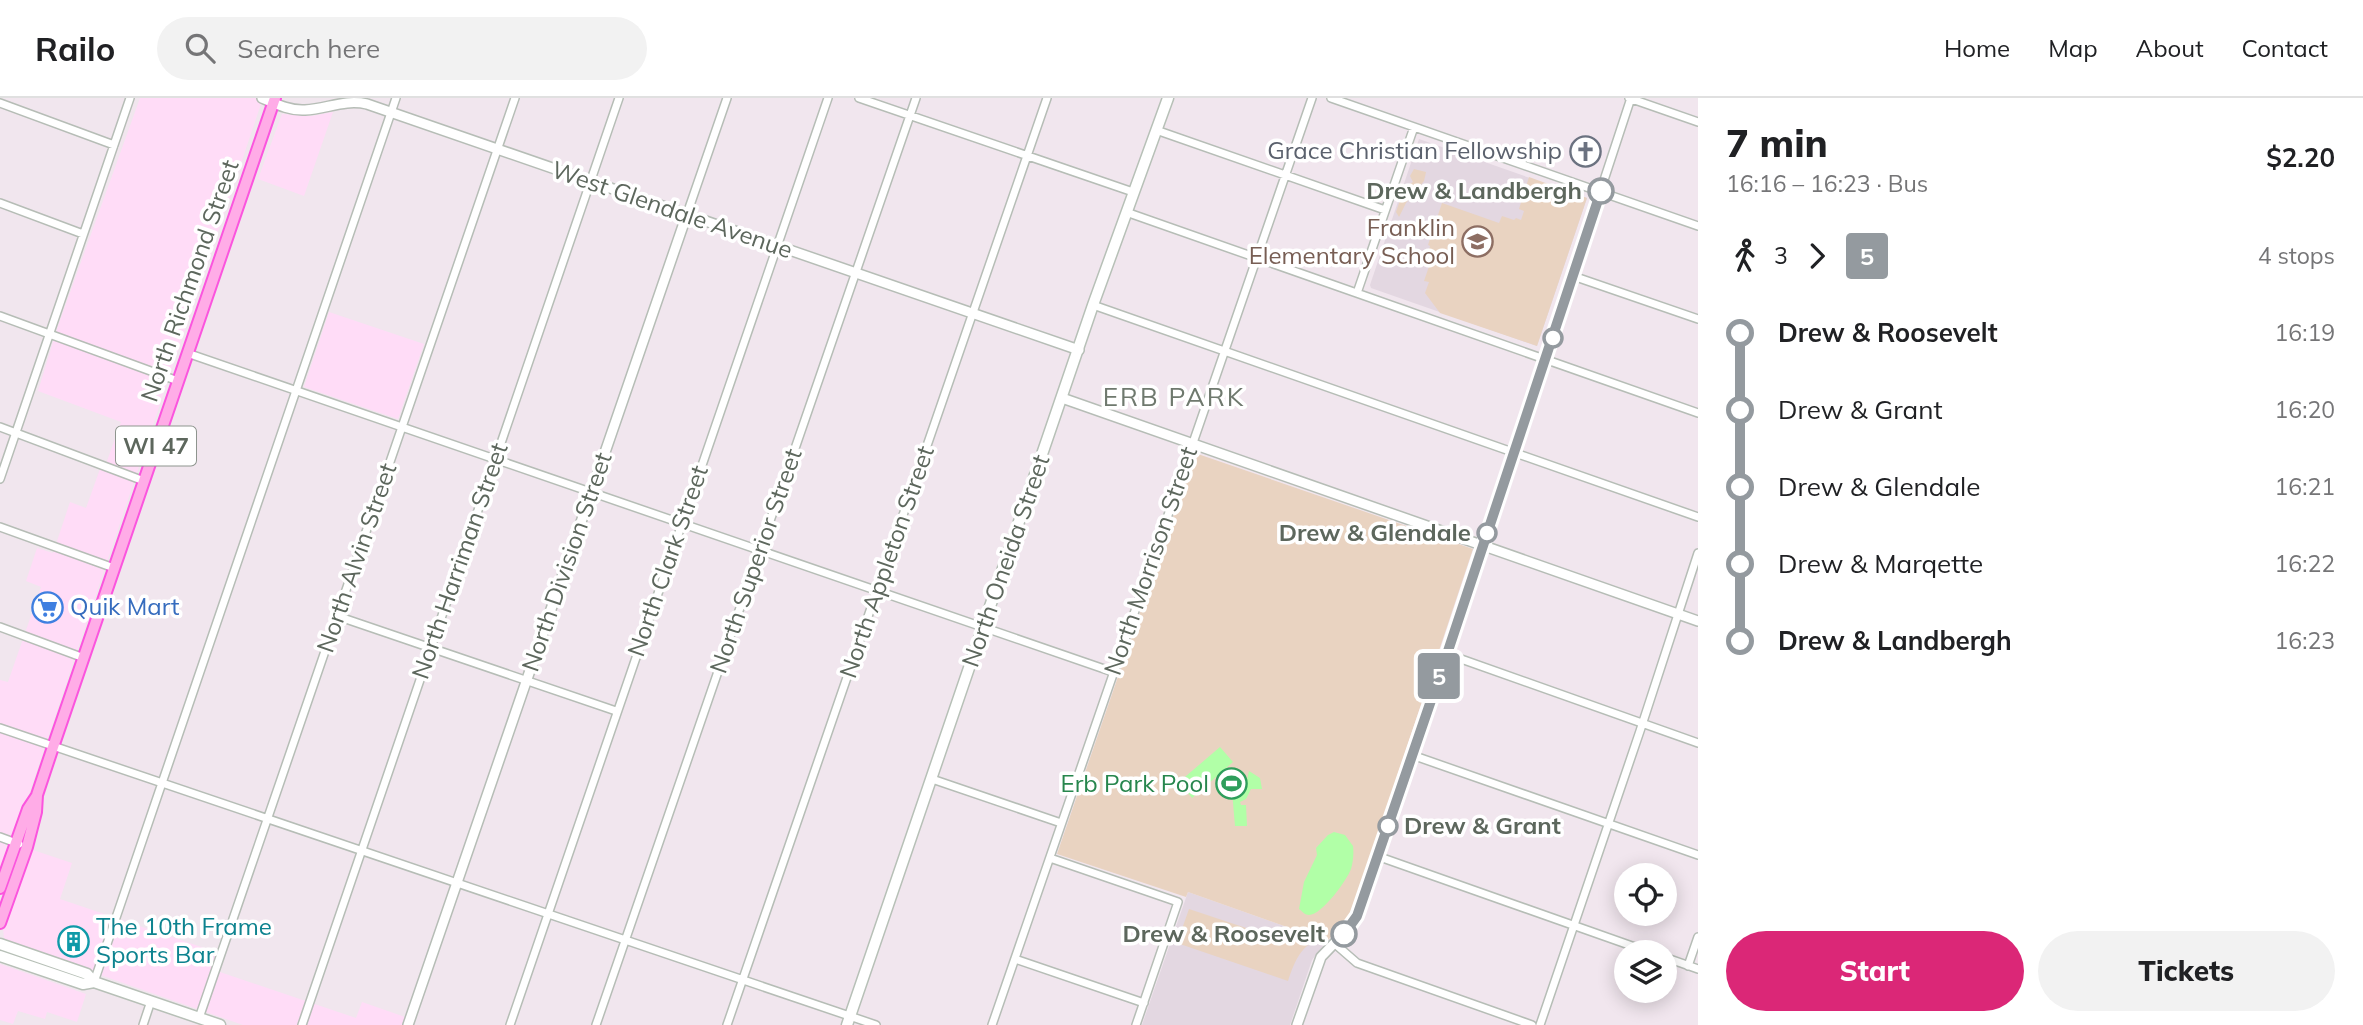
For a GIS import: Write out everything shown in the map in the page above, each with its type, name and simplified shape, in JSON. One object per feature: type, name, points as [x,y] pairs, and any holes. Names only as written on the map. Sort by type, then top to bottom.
[{"type":"main road","name":"North Oneida Street","points":[[849,1021],[1093,306],[1168,98]]},
{"type":"main road","name":"North Richmond Street","points":[[0,923],[28,809],[37,795],[274,100]]},
{"type":"main road","name":"North Richmond Street","points":[[0,888],[21,845]]},
{"type":"main road","points":[[0,944],[87,974],[93,982]]},
{"type":"main road","points":[[0,956],[83,984],[93,982],[220,1025]]},
{"type":"street","points":[[0,479],[130,98]]},
{"type":"street","name":"West Glendale Avenue","points":[[262,98],[274,100],[292,109],[303,110],[342,102],[358,102],[1079,350]]},
{"type":"street","points":[[93,982],[396,98]]},
{"type":"street","name":"North Alvin Street","points":[[199,1018],[515,98]]},
{"type":"street","name":"North Harriman Street","points":[[302,1025],[619,98]]},
{"type":"street","name":"North Division Street","points":[[408,1025],[727,98]]},
{"type":"street","name":"North Clark Street","points":[[510,1025],[828,98]]},
{"type":"street","points":[[859,98],[1133,192]]},
{"type":"street","name":"North Superior Street","points":[[596,1025],[916,98]]},
{"type":"street","name":"North Appleton Street","points":[[727,1025],[1047,98]]},
{"type":"street","name":"North Morrison Street","points":[[992,1025],[1312,98]]},
{"type":"street","points":[[1331,98],[1698,226]]},
{"type":"street","points":[[1297,1025],[1317,965],[1357,916],[1484,545],[1630,98],[1698,122]]},
{"type":"street","points":[[0,103],[114,145]]},
{"type":"street","points":[[1357,293],[1414,127]]},
{"type":"street","points":[[1156,130],[1385,210]]},
{"type":"street","points":[[0,203],[83,234]]},
{"type":"street","points":[[1126,212],[1698,413]]},
{"type":"street","points":[[1573,276],[1698,319]]},
{"type":"street","points":[[1093,306],[1698,517]]},
{"type":"street","points":[[0,316],[178,381]]},
{"type":"street","points":[[187,354],[1113,672]]},
{"type":"street","points":[[1062,398],[1698,621]]},
{"type":"street","points":[[0,427],[144,481]]},
{"type":"street","points":[[0,527],[114,568]]},
{"type":"street","points":[[1540,1025],[1698,553]]},
{"type":"street","points":[[337,615],[616,711]]},
{"type":"street","points":[[0,627],[84,658]]},
{"type":"street","points":[[1447,654],[1698,743]]},
{"type":"street","points":[[0,728],[743,980],[849,1021],[876,1025]]},
{"type":"street","points":[[1412,754],[1698,855]]},
{"type":"street","points":[[932,779],[1061,823]]},
{"type":"street","points":[[0,837],[21,845]]},
{"type":"street","points":[[1377,856],[1615,940]]},
{"type":"street","points":[[1050,858],[1178,902],[1136,1025]]},
{"type":"street","points":[[1688,966],[1698,937]]},
{"type":"street","points":[[1334,943],[1357,963],[1532,1025]]},
{"type":"street","points":[[1015,959],[1144,1003]]},
{"type":"street","points":[[1677,962],[1698,969]]},
{"type":"street","points":[[143,1025],[151,1001]]},
{"type":"shaded area","points":[[140,98],[263,98],[0,880],[0,680],[8,682],[41,587],[26,581],[37,548],[53,553],[70,502],[86,508],[121,422],[38,391],[58,326]]},
{"type":"shaded area","points":[[333,112],[304,196],[258,179],[282,114],[312,116]]},
{"type":"shaded area","name":"Franklin Elementary School","points":[[1419,139],[1587,198],[1537,346],[1371,288]]},
{"type":"shaded area","points":[[1414,169],[1426,172],[1424,181],[1406,203],[1399,217],[1396,212],[1400,200],[1405,196],[1406,186],[1413,182],[1410,176]]},
{"type":"shaded area","points":[[1529,177],[1587,198],[1537,346],[1440,313],[1425,293],[1429,282],[1424,281],[1434,252],[1429,250],[1428,245],[1442,203],[1499,223],[1502,216],[1521,220],[1524,211],[1519,209]]},
{"type":"shaded area","points":[[329,312],[424,344],[398,419],[304,387]]},
{"type":"shaded area","name":"ERB PARK","points":[[1195,453],[1473,549],[1351,914],[1325,943],[1321,939],[1188,892],[1186,897],[1057,854]]},
{"type":"shaded area","points":[[1220,747],[1233,762],[1192,798],[1179,782]]},
{"type":"shaded area","points":[[1249,771],[1260,778],[1262,789],[1251,789],[1246,799],[1240,802],[1241,805],[1246,805],[1247,826],[1235,826],[1232,791],[1239,782],[1247,780]]},
{"type":"shaded area","points":[[1334,832],[1345,835],[1353,846],[1351,869],[1327,903],[1309,915],[1299,909],[1304,882],[1317,855],[1316,848]]},
{"type":"shaded area","points":[[30,849],[72,863],[60,899],[216,952],[211,969],[356,1018],[362,1002],[405,1017],[402,1025],[243,1025],[9,943],[4,938],[3,928]]},
{"type":"shaded area","points":[[1188,892],[1321,939],[1325,943],[1312,960],[1290,1025],[1142,1025]]},
{"type":"shaded area","points":[[1189,909],[1270,936],[1312,939],[1313,942],[1300,953],[1288,981],[1177,943]]},
{"type":"shaded area","points":[[0,964],[86,994],[77,1022],[47,1012],[45,1019],[18,1011],[13,1024],[0,1020]]},
{"type":"bus line","name":"5","points":[[1344,934],[1357,916],[1601,191]]},
{"type":"place","name":"Grace Christian Fellowship","points":[[1585,151]]},
{"type":"place","name":"Drew & Landbergh","points":[[1601,191]]},
{"type":"place","name":"Franklin Elementary School","points":[[1478,242]]},
{"type":"place","name":"Drew & Glendale","points":[[1487,533]]},
{"type":"place","name":"Quik Mart","points":[[47,607]]},
{"type":"place","name":"Erb Park Pool","points":[[1232,784]]},
{"type":"place","name":"Drew & Grant","points":[[1388,826]]},
{"type":"place","name":"Drew & Roosevelt","points":[[1344,934]]},
{"type":"place","name":"The 10th Frame Sports Bar","points":[[73,941]]},
{"type":"district","name":"ERB PARK","points":[[1174,397]]}]
